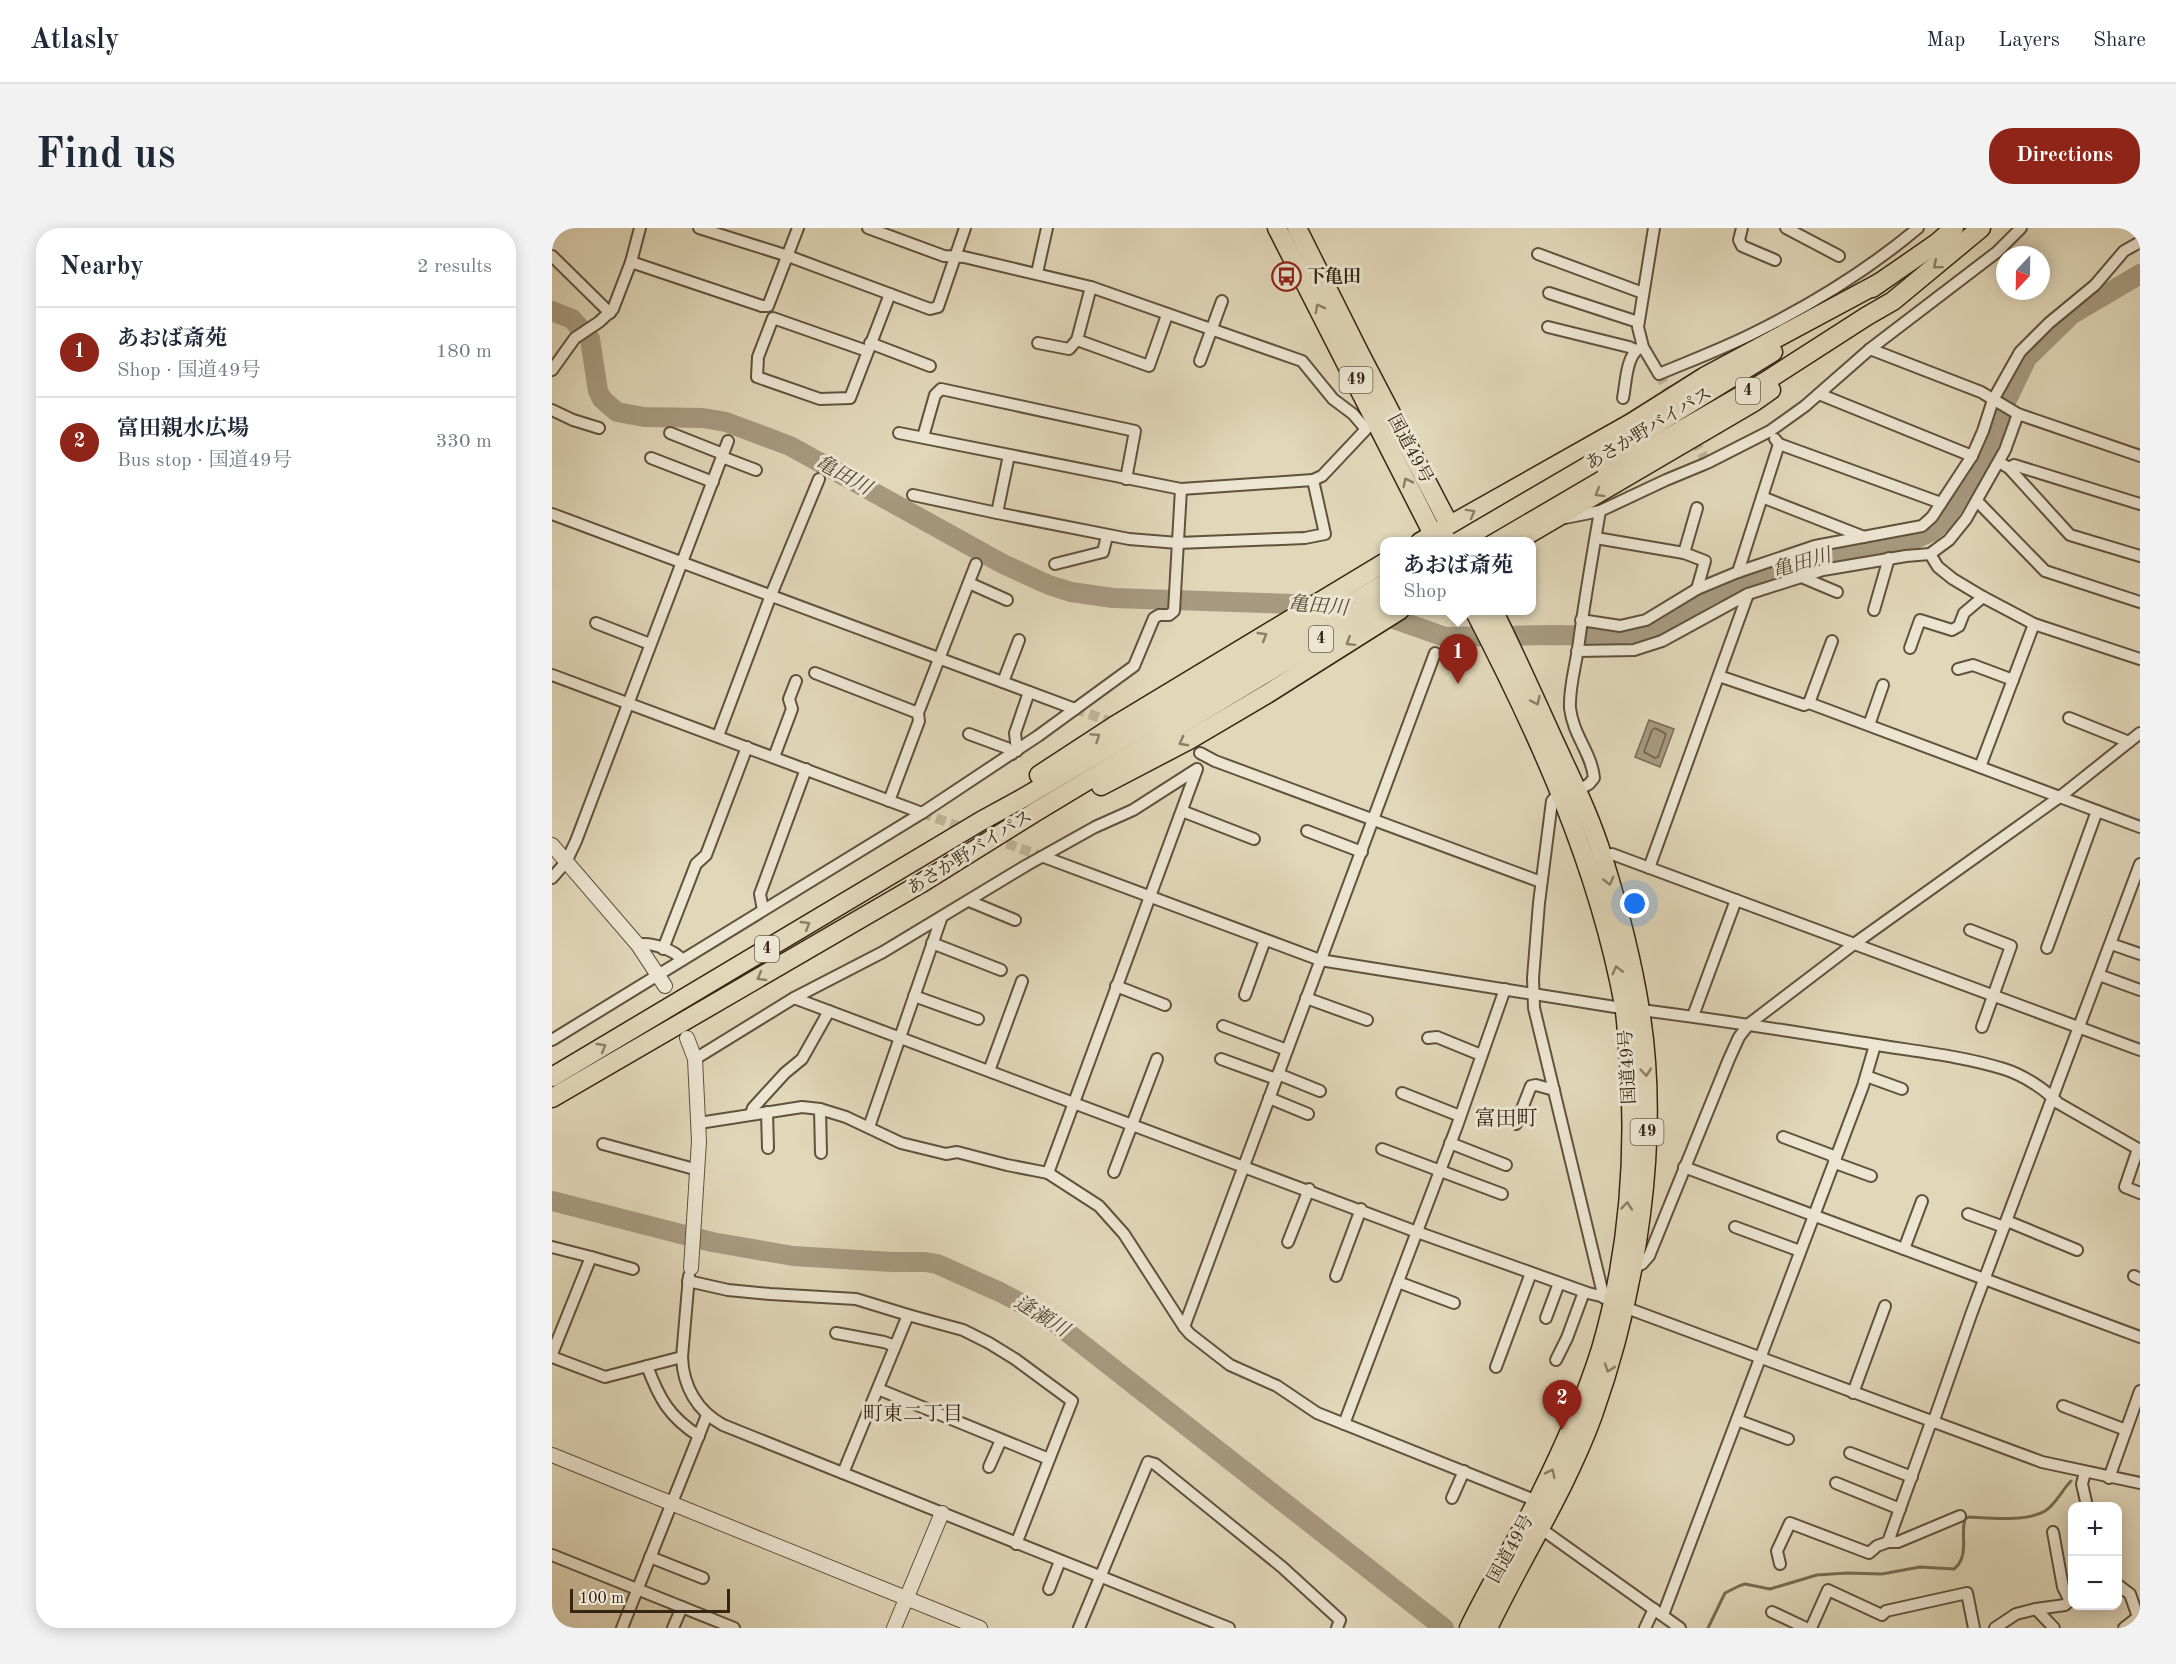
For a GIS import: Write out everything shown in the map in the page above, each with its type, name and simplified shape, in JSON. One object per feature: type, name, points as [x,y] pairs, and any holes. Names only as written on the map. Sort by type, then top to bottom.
[{"type":"highway","name":"国道49号","points":[[1277,228],[1371,424],[1429,537]]},
{"type":"highway","name":"国道49号","points":[[1297,228],[1454,533]]},
{"type":"highway","name":"あさか野バイパス","points":[[1496,537],[1880,283],[1937,243],[1954,228]]},
{"type":"highway","name":"あさか野バイパス","points":[[1454,533],[1596,470],[1766,381],[1893,301],[1981,228]]},
{"type":"highway","points":[[1438,537],[1454,533],[1704,378],[1880,283]]},
{"type":"highway","points":[[1523,537],[1754,402],[1871,322],[1893,301]]},
{"type":"highway","points":[[981,821],[1014,792],[1113,726],[1380,565]]},
{"type":"highway","name":"あさか野バイパス","points":[[552,1098],[921,884],[1037,811],[1380,587]]},
{"type":"highway","name":"あさか野バイパス","points":[[552,1077],[981,821],[1255,669],[1380,604]]},
{"type":"highway","points":[[921,884],[1188,740],[1392,615]]},
{"type":"highway","name":"国道49号","points":[[1486,615],[1512,647],[1568,791],[1618,976],[1633,1009],[1630,1075],[1630,1179],[1613,1302],[1600,1349],[1579,1407],[1489,1613]]},
{"type":"highway","name":"国道49号","points":[[1469,1628],[1489,1613],[1539,1528],[1592,1418],[1613,1356],[1613,1302],[1631,1269],[1645,1186],[1647,1129],[1647,1078],[1603,856],[1493,648],[1486,615]]},
{"type":"street","points":[[552,370],[575,338],[610,313],[631,262],[640,228]]},
{"type":"street","points":[[699,228],[788,256],[930,309],[938,307],[965,228]]},
{"type":"street","points":[[798,228],[768,306],[773,318],[758,357],[757,377],[820,399],[849,398],[890,294]]},
{"type":"street","points":[[868,228],[944,256],[956,256],[1037,273],[1091,287],[1302,361],[1333,399],[1371,424],[1322,476],[1313,480],[1181,489],[899,433]]},
{"type":"street","points":[[1037,273],[1047,228]]},
{"type":"street","points":[[1654,228],[1638,322],[1639,348],[1659,374],[1752,334],[1886,255],[1918,228]]},
{"type":"street","points":[[1742,228],[1739,240],[1742,246],[1774,260]]},
{"type":"street","points":[[1786,228],[1839,256]]},
{"type":"street","points":[[1554,518],[1600,511],[1707,463],[1770,431],[1819,394],[1870,349],[1996,252],[2021,228]]},
{"type":"street","points":[[1581,623],[1620,626],[1646,620],[1697,589],[1738,572],[1815,546],[1922,526],[1932,517],[1972,456],[1995,401],[2020,352],[2049,323],[2095,285],[2124,251],[2140,242]]},
{"type":"street","points":[[1538,254],[1643,293]]},
{"type":"street","points":[[552,256],[610,313]]},
{"type":"street","points":[[631,262],[762,306],[768,306]]},
{"type":"street","points":[[1038,343],[1069,349],[1077,340],[1091,287]]},
{"type":"street","points":[[1549,292],[1638,322]]},
{"type":"street","points":[[1200,361],[1222,302]]},
{"type":"street","points":[[1077,340],[1149,366],[1167,315]]},
{"type":"street","points":[[773,318],[930,366]]},
{"type":"street","points":[[1548,327],[1639,348]]},
{"type":"street","points":[[1623,398],[1630,360],[1639,348]]},
{"type":"street","points":[[1870,349],[1981,392],[2018,414],[2140,456]]},
{"type":"street","points":[[924,437],[935,395],[941,389],[951,391],[1135,431],[1126,479]]},
{"type":"street","points":[[1819,394],[1972,456]]},
{"type":"street","points":[[552,410],[579,423],[599,428]]},
{"type":"street","points":[[1577,651],[1634,650],[1662,641],[1748,594],[1798,576],[1889,558],[1930,554],[1949,540],[1966,519],[2006,450],[2018,414]]},
{"type":"street","points":[[1770,431],[1779,444],[1941,503]]},
{"type":"street","points":[[670,433],[756,470]]},
{"type":"street","points":[[552,878],[566,862],[728,441]]},
{"type":"street","points":[[1738,572],[1779,444]]},
{"type":"street","points":[[997,513],[1009,455]]},
{"type":"street","points":[[651,458],[713,482]]},
{"type":"street","points":[[1999,462],[2009,468],[2070,535],[2140,556]]},
{"type":"street","points":[[2009,468],[2014,465],[2140,504]]},
{"type":"street","points":[[718,736],[771,595],[819,478]]},
{"type":"street","points":[[913,495],[1107,537],[1178,543],[1305,538],[1325,534],[1313,480]]},
{"type":"street","points":[[552,1040],[662,981],[682,960],[922,813],[1014,752],[1134,666],[1155,616],[1173,614],[1181,489]]},
{"type":"street","points":[[1762,497],[1864,537]]},
{"type":"street","points":[[1977,501],[2045,571],[2140,602]]},
{"type":"street","points":[[1684,553],[1698,508]]},
{"type":"street","points":[[1600,511],[1570,706],[1573,728],[1593,768],[1594,778],[1589,784],[1568,791],[1552,801],[1541,882],[1533,993],[1534,1008],[1554,1090],[1613,1302]]},
{"type":"street","points":[[552,514],[1075,709]]},
{"type":"street","points":[[1056,564],[1103,552],[1107,537]]},
{"type":"street","points":[[1596,538],[1684,553],[1705,561],[1697,589]]},
{"type":"street","points":[[1930,554],[1938,567],[1983,597],[2034,624],[2140,658]]},
{"type":"street","points":[[1874,610],[1889,558]]},
{"type":"street","points":[[889,801],[919,721],[918,713],[976,564]]},
{"type":"street","points":[[1798,576],[1837,592]]},
{"type":"street","points":[[969,583],[1007,600]]},
{"type":"street","points":[[1649,868],[1748,594]]},
{"type":"street","points":[[1910,648],[1920,620],[1952,630],[1959,626],[1964,612],[1983,597]]},
{"type":"street","points":[[596,623],[650,644]]},
{"type":"street","points":[[1980,766],[2034,624]]},
{"type":"street","points":[[1003,682],[1020,640]]},
{"type":"street","points":[[1809,704],[1832,641]]},
{"type":"street","points":[[1184,1327],[1435,653]]},
{"type":"street","points":[[1958,669],[1973,665],[2013,680]]},
{"type":"street","points":[[815,673],[918,713]]},
{"type":"street","points":[[552,675],[922,813]]},
{"type":"street","points":[[1719,676],[1869,725],[2140,827]]},
{"type":"street","points":[[774,757],[792,709],[789,699],[796,681]]},
{"type":"street","points":[[1869,725],[1883,685]]},
{"type":"street","points":[[1014,752],[1015,734],[1029,692]]},
{"type":"street","points":[[2069,718],[2136,738]]},
{"type":"street","points":[[969,734],[1014,752]]},
{"type":"street","points":[[1631,1269],[1642,1264],[1649,1256],[1739,1037],[1749,1024],[1854,944],[2061,796],[2136,738]]},
{"type":"street","points":[[663,949],[696,864],[706,855],[747,747]]},
{"type":"street","points":[[1200,753],[1215,761],[1541,882]]},
{"type":"street","points":[[695,1059],[794,998],[883,952],[1044,856],[1095,827],[1133,810],[1197,769],[1215,761]]},
{"type":"street","points":[[763,910],[760,894],[806,769]]},
{"type":"street","points":[[1048,1173],[1197,769]]},
{"type":"street","points":[[2047,948],[2097,811]]},
{"type":"street","points":[[1182,812],[1254,839]]},
{"type":"street","points":[[1307,831],[1362,852]]},
{"type":"street","points":[[552,845],[638,945],[662,981]]},
{"type":"street","points":[[1603,856],[1612,854],[2140,1050]]},
{"type":"street","points":[[1044,856],[1320,960],[1963,1058],[2007,1070],[2048,1093],[2058,1103],[2139,1149],[2125,1187],[2140,1193]]},
{"type":"street","points":[[1888,1542],[2110,944],[2135,895],[2140,864]]},
{"type":"street","points":[[1693,1016],[1736,900]]},
{"type":"street","points":[[969,902],[1015,920]]},
{"type":"street","points":[[869,1127],[941,919]]},
{"type":"street","points":[[1970,930],[2011,946],[1982,1026]]},
{"type":"street","points":[[1245,995],[1265,940]]},
{"type":"street","points":[[638,945],[644,943],[663,949],[679,956],[682,960]]},
{"type":"street","points":[[932,943],[1001,970]]},
{"type":"street","points":[[2110,944],[2140,954]]},
{"type":"street","points":[[2099,975],[2140,990]]},
{"type":"street","points":[[989,1071],[1022,981]]},
{"type":"street","points":[[1116,986],[1165,1005]]},
{"type":"street","points":[[1344,1424],[1460,1116],[1505,989]]},
{"type":"street","points":[[914,996],[978,1019]]},
{"type":"street","points":[[794,998],[1309,1189],[1417,1232],[1613,1302],[2042,1462],[2140,1483]]},
{"type":"street","points":[[1306,998],[1367,1020]]},
{"type":"street","points":[[751,1114],[753,1108],[806,1053],[829,1011]]},
{"type":"street","points":[[1223,1026],[1287,1050]]},
{"type":"street","points":[[1428,1038],[1437,1037],[1481,1055]]},
{"type":"street","points":[[687,1038],[695,1059],[699,1123],[696,1210],[682,1357],[686,1384],[707,1415],[723,1425],[1229,1628]]},
{"type":"street","points":[[1645,1628],[1658,1612],[1737,1420],[1866,1076],[1875,1045]]},
{"type":"street","points":[[1114,1172],[1157,1059]]},
{"type":"street","points":[[1221,1059],[1320,1091]]},
{"type":"street","points":[[1866,1076],[1902,1089]]},
{"type":"street","points":[[1516,1124],[1531,1086],[1536,1085],[1554,1090]]},
{"type":"street","points":[[1402,1093],[1460,1116]]},
{"type":"street","points":[[1269,1098],[1308,1114]]},
{"type":"street","points":[[699,1123],[802,1107],[820,1109],[846,1117],[901,1143],[946,1154],[957,1152],[1007,1166],[1048,1173],[1099,1206],[1124,1234],[1184,1327],[1230,1365],[1277,1386],[1317,1413],[1537,1501]]},
{"type":"street","points":[[820,1109],[821,1153]]},
{"type":"street","points":[[767,1112],[768,1148]]},
{"type":"street","points":[[1783,1137],[1831,1155],[1838,1164],[1871,1176]]},
{"type":"street","points":[[1450,1143],[1506,1165]]},
{"type":"street","points":[[603,1144],[698,1170]]},
{"type":"street","points":[[1382,1149],[1502,1194]]},
{"type":"street","points":[[1684,1167],[2140,1337]]},
{"type":"street","points":[[1288,1242],[1309,1189]]},
{"type":"street","points":[[1904,1249],[1922,1201]]},
{"type":"street","points":[[1335,1276],[1361,1209]]},
{"type":"street","points":[[1968,1214],[2005,1224],[2077,1250]]},
{"type":"street","points":[[1735,1227],[1800,1251]]},
{"type":"street","points":[[552,1247],[633,1269]]},
{"type":"street","points":[[591,1257],[552,1356],[604,1377],[682,1357]]},
{"type":"street","points":[[1496,1367],[1531,1273]]},
{"type":"street","points":[[689,1275],[728,1290],[856,1299],[963,1330],[1015,1359],[1072,1401],[1016,1544]]},
{"type":"street","points":[[1398,1282],[1454,1303]]},
{"type":"street","points":[[1546,1318],[1559,1283]]},
{"type":"street","points":[[1556,1359],[1567,1338],[1584,1292]]},
{"type":"street","points":[[1853,1393],[1885,1306]]},
{"type":"street","points":[[843,1473],[908,1315]]},
{"type":"street","points":[[836,1333],[884,1342],[895,1347]]},
{"type":"street","points":[[647,1366],[656,1390],[669,1411],[699,1436]]},
{"type":"street","points":[[878,1389],[1049,1459]]},
{"type":"street","points":[[2109,1478],[2140,1391]]},
{"type":"street","points":[[2063,1406],[2127,1426],[2140,1426]]},
{"type":"street","points":[[622,1628],[707,1415]]},
{"type":"street","points":[[1737,1420],[1788,1439]]},
{"type":"street","points":[[989,1467],[1000,1440]]},
{"type":"street","points":[[1850,1453],[1912,1477]]},
{"type":"street","points":[[552,1455],[980,1628]]},
{"type":"street","points":[[1080,1628],[1148,1462],[1155,1464],[1282,1567],[1340,1620],[1337,1628]]},
{"type":"street","points":[[1452,1498],[1464,1472]]},
{"type":"street","points":[[2085,1472],[2082,1484],[2086,1502]]},
{"type":"street","points":[[1836,1483],[1900,1509]]},
{"type":"street","points":[[894,1628],[942,1513]]},
{"type":"street","points":[[1780,1564],[1778,1551],[1790,1523],[1869,1553],[1877,1546],[1888,1542],[1898,1542],[1960,1516]]},
{"type":"street","points":[[1539,1528],[1680,1628]]},
{"type":"street","points":[[2053,1532],[2063,1587],[2068,1595]]},
{"type":"street","points":[[552,1555],[734,1628]]},
{"type":"street","points":[[650,1557],[703,1578]]},
{"type":"street","points":[[1049,1589],[1060,1561]]},
{"type":"street","points":[[2122,1588],[2130,1594],[2138,1617],[2124,1628]]},
{"type":"street","points":[[2130,1594],[2140,1588]]},
{"type":"street","points":[[1811,1628],[1828,1590],[1882,1615],[1886,1611],[1966,1593],[1974,1628]]},
{"type":"street","points":[[1995,1628],[2016,1614],[2068,1602]]},
{"type":"street","points":[[673,1628],[682,1607]]},
{"type":"street","points":[[2036,1609],[2054,1628]]},
{"type":"street","points":[[1772,1612],[1806,1628]]},
{"type":"water","points":[[1649,720],[1674,729],[1660,767],[1635,757]]},
{"type":"waterway","name":"亀田川","points":[[1383,615],[1445,637],[1612,636],[1651,630],[1716,592],[1781,568],[1841,552],[1911,541],[1931,532],[1945,520],[1985,455],[2002,410],[2027,358],[2071,315],[2140,274]]},
{"type":"waterway","name":"亀田川","points":[[552,311],[572,319],[590,339],[598,391],[602,399],[617,412],[644,417],[703,418],[726,422],[790,446],[1003,564],[1049,585],[1071,592],[1113,598],[1324,605]]},
{"type":"waterway","name":"逢瀬川","points":[[552,1201],[712,1242],[793,1256],[937,1264],[1000,1292],[1049,1318],[1444,1628]]},
{"type":"waterway","points":[[1708,1628],[1725,1593],[1745,1584],[1770,1589],[1817,1575],[1882,1574],[1920,1567],[1954,1569],[1962,1558],[1965,1519],[1969,1517],[2019,1518],[2037,1514],[2052,1505],[2071,1481]]},
{"type":"tunnel","points":[[1659,374],[1707,463]]},
{"type":"tunnel","points":[[1075,709],[1120,725]]},
{"type":"tunnel","points":[[922,813],[1044,857]]},
{"type":"place","name":"下亀田","points":[[1286,277]]},
{"type":"place","name":"あおば斎苑","points":[[1458,684]]},
{"type":"place","name":"富田親水広場","points":[[1562,1430]]},
{"type":"district","name":"富田町","points":[[1506,1119]]},
{"type":"district","name":"町東二丁目","points":[[913,1415]]}]
